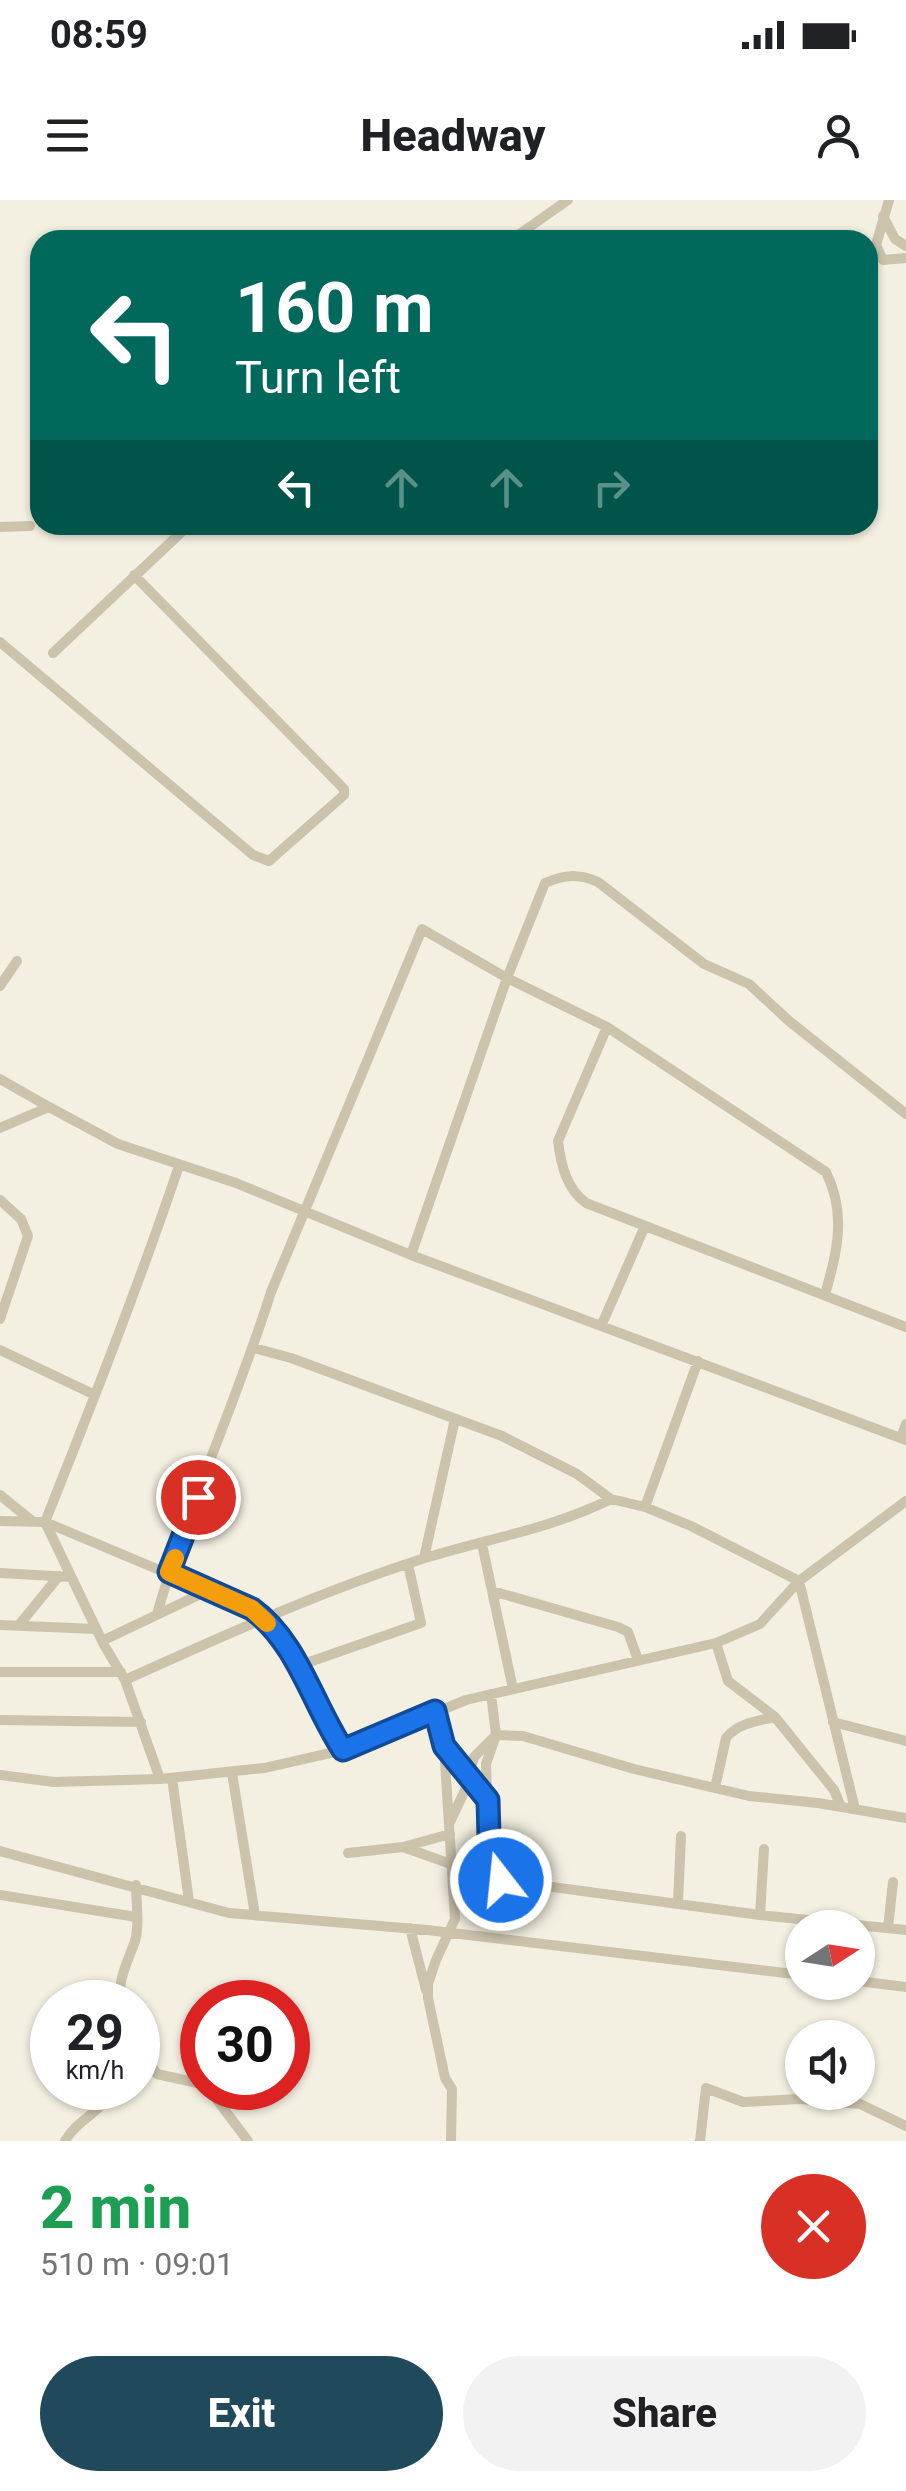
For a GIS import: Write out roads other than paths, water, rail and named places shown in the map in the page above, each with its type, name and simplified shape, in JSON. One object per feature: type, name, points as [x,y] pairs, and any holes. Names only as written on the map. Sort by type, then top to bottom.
[{"type":"street","points":[[525,230],[568,200]]},
{"type":"street","points":[[878,235],[889,200]]},
{"type":"street","points":[[882,216],[896,239],[906,246]]},
{"type":"street","points":[[878,249],[883,260],[906,258]]},
{"type":"street","points":[[0,528],[30,526]]},
{"type":"street","points":[[53,653],[178,535]]},
{"type":"street","points":[[1,643],[211,821],[253,855],[270,861],[344,795],[344,790],[134,575]]},
{"type":"street","points":[[411,1255],[507,978],[545,882],[561,876],[582,875],[598,882],[704,964],[749,984],[906,1114]]},
{"type":"street","points":[[158,1614],[169,1572],[254,1348],[271,1292],[422,929],[507,978],[607,1026],[826,1172],[840,1212],[838,1244],[825,1295]]},
{"type":"street","points":[[0,986],[17,961]]},
{"type":"street","points":[[607,1026],[558,1141],[560,1162],[574,1194],[586,1203],[906,1326]]},
{"type":"street","points":[[0,1079],[118,1144],[236,1183],[411,1255],[904,1439],[906,1424]]},
{"type":"street","points":[[0,1128],[50,1107]]},
{"type":"street","points":[[179,1166],[125,1322],[39,1522],[65,1577],[123,1676],[166,1779],[189,1900]]},
{"type":"street","points":[[0,1200],[20,1219],[28,1236],[0,1319]]},
{"type":"street","points":[[602,1324],[645,1226]]},
{"type":"street","points":[[254,1348],[502,1436],[577,1474],[612,1500],[645,1507],[691,1526],[799,1581],[855,1809]]},
{"type":"street","points":[[0,1350],[93,1394]]},
{"type":"street","points":[[645,1507],[698,1361]]},
{"type":"street","points":[[424,1558],[455,1419]]},
{"type":"street","points":[[0,1495],[39,1522],[169,1572],[263,1617],[298,1666],[343,1750]]},
{"type":"street","points":[[0,1672],[123,1676],[330,1589],[424,1558],[576,1517],[612,1500]]},
{"type":"street","points":[[0,1775],[54,1782],[166,1779],[232,1772],[343,1750],[435,1711],[491,1694],[716,1643],[760,1624],[799,1581],[906,1501]]},
{"type":"street","points":[[0,1520],[39,1522]]},
{"type":"street","points":[[482,1544],[514,1689]]},
{"type":"street","points":[[298,1666],[421,1623],[408,1564]]},
{"type":"street","points":[[0,1573],[65,1577]]},
{"type":"street","points":[[19,1626],[65,1577]]},
{"type":"street","points":[[0,1624],[99,1635],[210,1590]]},
{"type":"street","points":[[492,1591],[618,1626],[628,1632],[638,1660]]},
{"type":"street","points":[[716,1643],[728,1681],[775,1716],[834,1790],[841,1806]]},
{"type":"street","points":[[491,1694],[496,1735],[486,1764],[493,1879]]},
{"type":"street","points":[[428,1998],[428,1984],[454,1919],[444,1746],[435,1711]]},
{"type":"street","points":[[715,1788],[726,1738],[731,1732],[775,1716]]},
{"type":"street","points":[[0,1720],[141,1722]]},
{"type":"street","points":[[833,1722],[906,1741]]},
{"type":"street","points":[[348,1853],[403,1847],[449,1829],[478,1750],[496,1735],[523,1736],[634,1769],[750,1796],[906,1818]]},
{"type":"street","points":[[444,1746],[488,1800]]},
{"type":"street","points":[[232,1772],[255,1916]]},
{"type":"street","points":[[678,1902],[681,1836]]},
{"type":"street","points":[[403,1847],[493,1879],[760,1915],[906,1930]]},
{"type":"street","points":[[760,1915],[764,1849]]},
{"type":"street","points":[[0,1851],[228,1913],[410,1928],[785,1973]]},
{"type":"street","points":[[888,1928],[893,1882]]},
{"type":"street","points":[[120,1980],[136,1940],[136,1885]]},
{"type":"street","points":[[0,1895],[136,1918]]},
{"type":"street","points":[[410,1928],[446,2078],[452,2089],[451,2141]]},
{"type":"street","points":[[875,1984],[906,1987]]},
{"type":"street","points":[[700,2141],[706,2088],[743,2102],[800,2099],[860,2104],[906,2126]]},
{"type":"street","points":[[65,2141],[78,2122],[99,2110]]},
{"type":"street","points":[[224,2110],[248,2141]]}]
